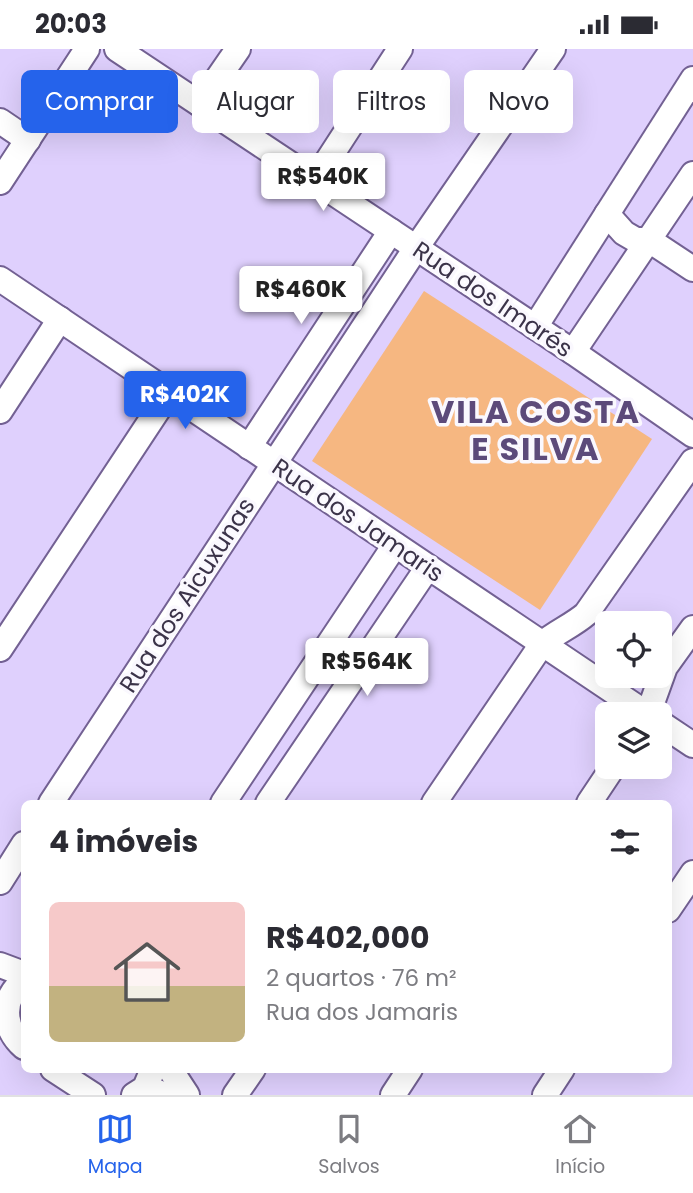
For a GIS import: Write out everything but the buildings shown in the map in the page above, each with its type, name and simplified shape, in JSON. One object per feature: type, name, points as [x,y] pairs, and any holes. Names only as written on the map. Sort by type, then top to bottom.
[{"type":"street","points":[[0,182],[87,49]]},
{"type":"street","name":"Rua dos Imarés","points":[[117,49],[192,99]]},
{"type":"street","points":[[224,70],[239,49]]},
{"type":"street","points":[[315,180],[400,49]]},
{"type":"street","name":"Rua dos Aicuxunas","points":[[53,800],[416,248],[553,49]]},
{"type":"street","points":[[535,327],[607,214],[685,111],[693,79]]},
{"type":"street","points":[[0,121],[27,140]]},
{"type":"street","name":"Rua dos Imarés","points":[[244,133],[693,435]]},
{"type":"street","points":[[573,352],[693,174]]},
{"type":"street","points":[[607,214],[624,233],[636,240],[649,240],[693,269]]},
{"type":"street","points":[[249,447],[391,231]]},
{"type":"street","name":"Rua dos Jamaris","points":[[0,279],[630,702]]},
{"type":"street","points":[[0,411],[60,319]]},
{"type":"street","points":[[0,649],[169,393]]},
{"type":"street","points":[[436,800],[542,644],[586,614],[693,461]]},
{"type":"street","points":[[225,800],[395,545]]},
{"type":"street","points":[[270,800],[428,567]]},
{"type":"street","points":[[652,702],[665,667],[693,628]]},
{"type":"street","points":[[672,731],[693,745]]},
{"type":"street","points":[[591,800],[605,779]]},
{"type":"street","points":[[0,882],[21,849]]},
{"type":"street","points":[[672,904],[693,873]]},
{"type":"street","points":[[0,965],[21,973]]},
{"type":"street","points":[[21,985],[11,994],[3,1008],[15,1039],[21,1044]]},
{"type":"street","points":[[59,1073],[93,1095]]},
{"type":"street","points":[[173,1073],[187,1095]]},
{"type":"street","points":[[235,1095],[250,1073]]},
{"type":"street","points":[[393,1095],[407,1073]]},
{"type":"street","points":[[545,1095],[559,1073]]},
{"type":"shaded area","points":[[424,291],[652,439],[540,610],[312,461]]},
{"type":"district","name":"VILA COSTA E SILVA","points":[[536,430]]}]
